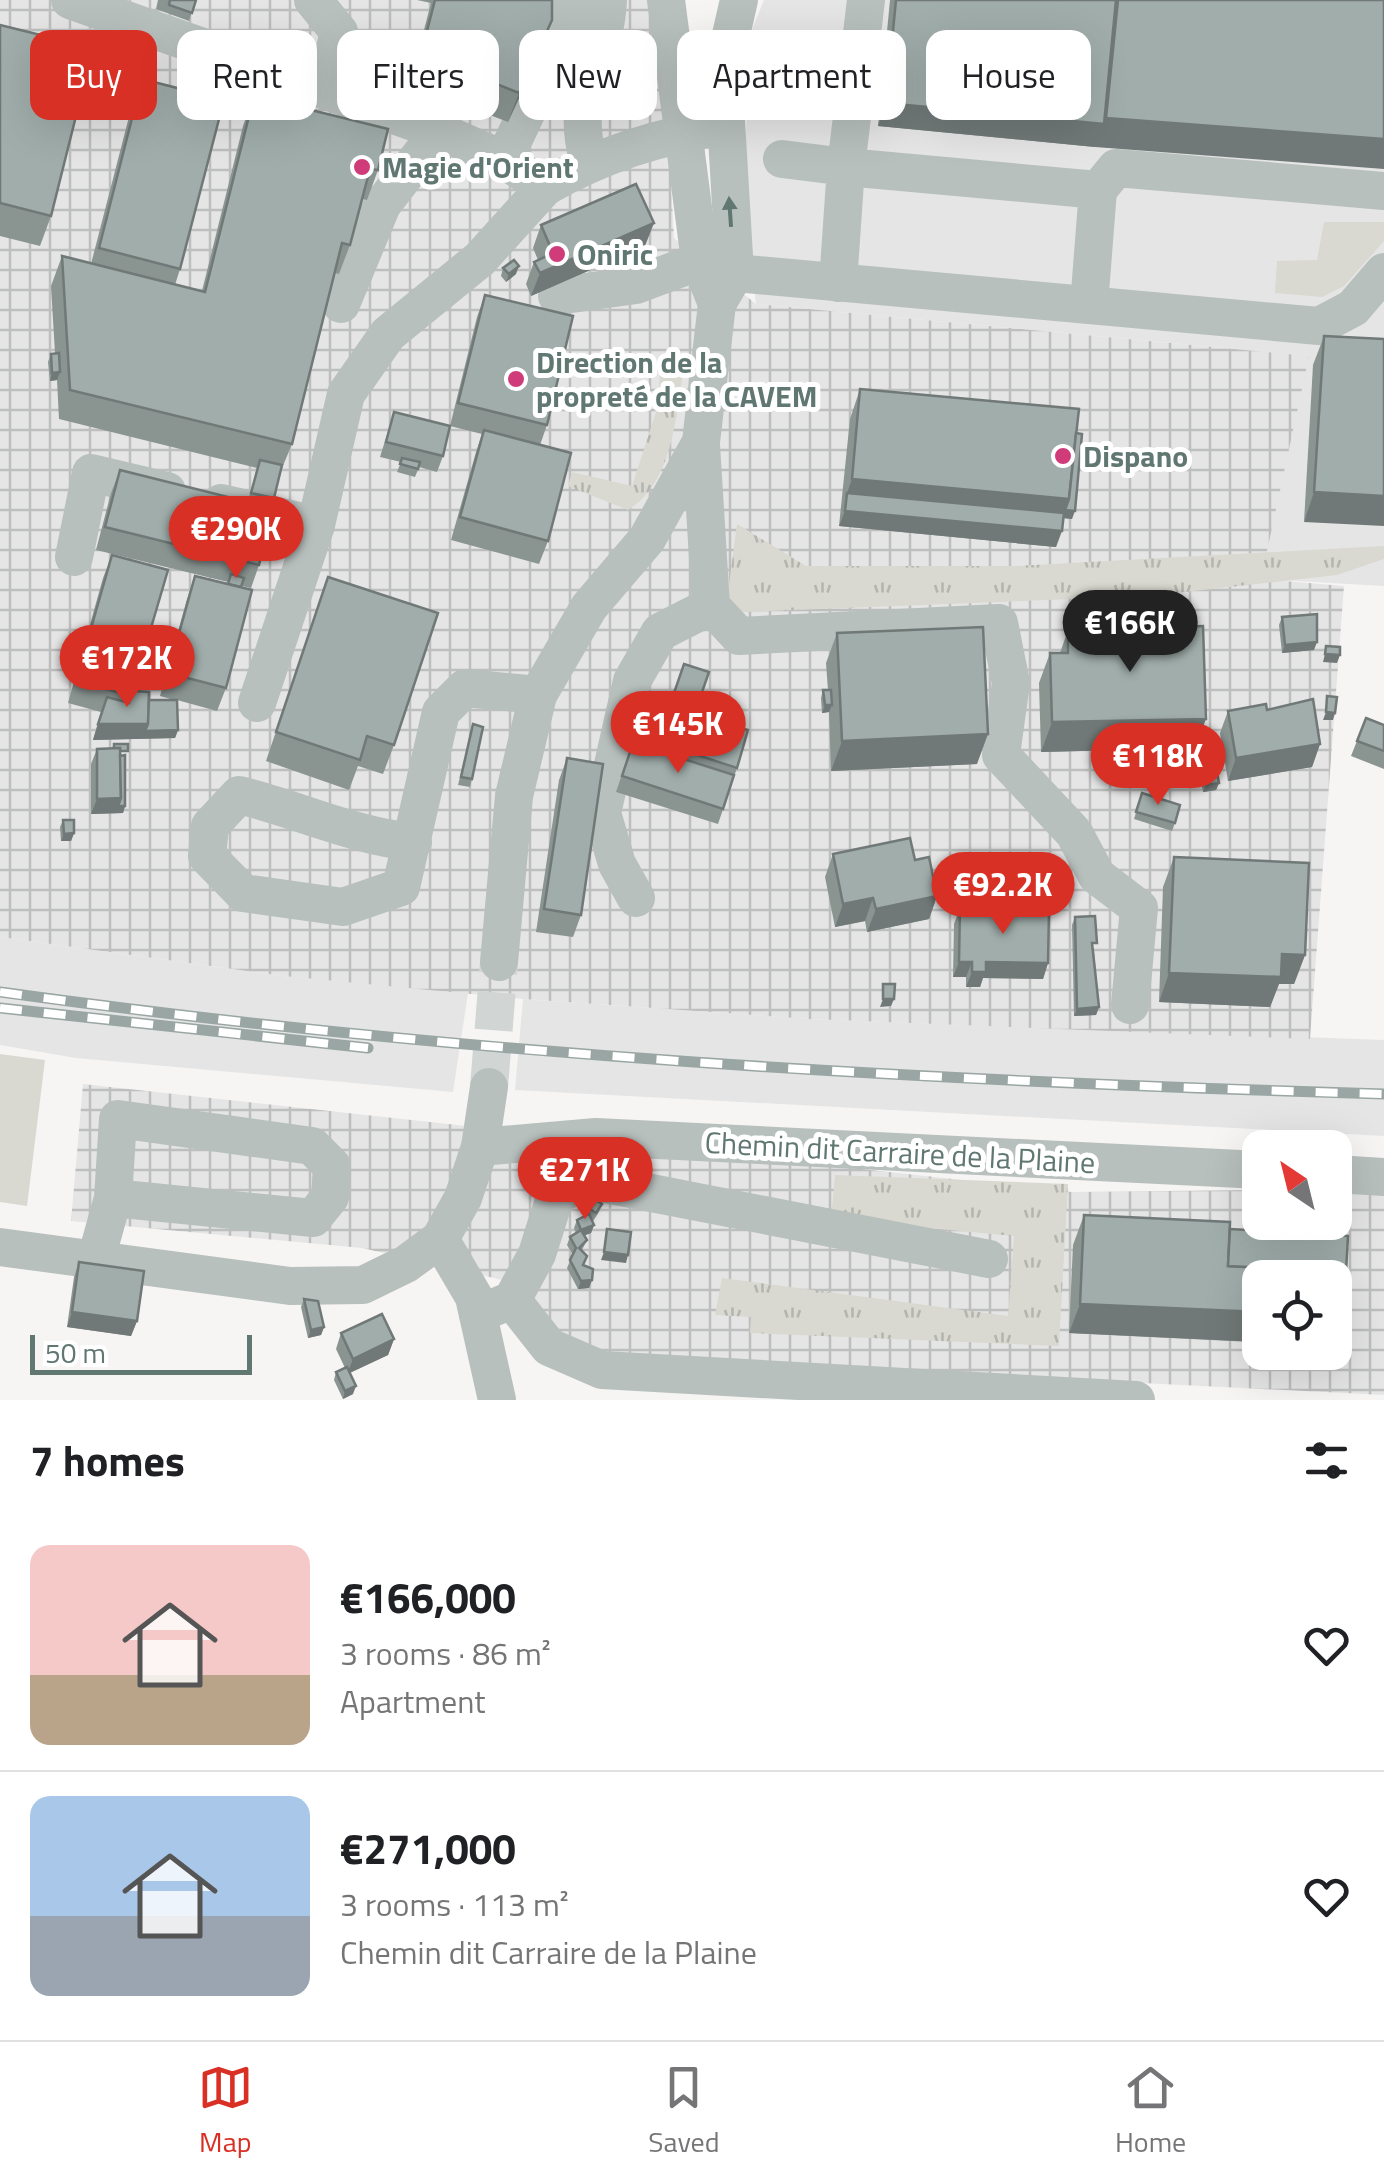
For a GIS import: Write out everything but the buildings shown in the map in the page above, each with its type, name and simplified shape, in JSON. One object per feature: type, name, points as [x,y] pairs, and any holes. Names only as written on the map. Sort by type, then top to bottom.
[{"type":"street","points":[[70,0],[439,131],[504,160],[545,188]]},
{"type":"street","points":[[313,0],[339,32],[325,90]]},
{"type":"street","points":[[504,160],[574,12],[570,0]]},
{"type":"street","points":[[589,162],[580,131],[581,100],[606,27],[608,0]]},
{"type":"street","points":[[666,0],[684,132],[717,280]]},
{"type":"street","points":[[739,0],[723,70],[717,280],[701,442],[711,606],[738,636],[999,623],[1012,682],[1000,755],[1074,833],[1096,876],[1139,908],[1130,1004]]},
{"type":"street","points":[[838,283],[846,166],[866,0]]},
{"type":"street","points":[[256,703],[316,525],[346,394],[388,334],[480,259],[545,188],[589,162],[684,132],[724,127]]},
{"type":"street","points":[[342,304],[382,206],[439,131]]},
{"type":"street","points":[[782,159],[1098,190]]},
{"type":"street","points":[[1089,305],[1098,190],[1116,168],[1384,190]]},
{"type":"street","points":[[557,296],[717,280],[838,283],[1319,326],[1353,308],[1384,272]]},
{"type":"street","points":[[499,962],[514,796],[538,694],[590,607],[647,539],[701,442]]},
{"type":"street","points":[[74,557],[91,473],[316,525]]},
{"type":"street","points":[[636,898],[616,864],[602,813],[632,682],[660,632],[711,606]]},
{"type":"street","points":[[413,842],[377,838],[291,808],[238,796],[210,826],[207,856],[244,893],[343,907],[401,887],[413,842],[441,712],[465,688],[538,694]]},
{"type":"street","points":[[0,1248],[290,1286],[363,1285],[406,1264],[440,1239],[464,1198],[480,1147],[488,1087]]},
{"type":"street","points":[[96,1260],[113,1198],[118,1119],[312,1146],[332,1166],[330,1197],[313,1218],[113,1198]]},
{"type":"street","name":"Chemin dit Carraire de la Plaine","points":[[480,1147],[596,1137],[1242,1169]]},
{"type":"street","points":[[1352,1175],[1384,1177]]},
{"type":"street","points":[[497,1400],[495,1307],[537,1254],[555,1197],[585,1180],[989,1259]]},
{"type":"street","points":[[440,1239],[474,1296],[549,1347],[602,1370],[1136,1400]]},
{"type":"shaded area","points":[[0,0],[650,0],[655,30],[519,30],[519,120],[657,120],[657,43],[667,105],[674,238],[756,304],[1309,356],[1261,579],[1344,586],[1310,1039],[809,1019],[523,999],[283,976],[0,937]]},
{"type":"shaded area","points":[[764,0],[1384,0],[1384,586],[1261,579],[1308,356],[756,304],[744,200],[746,120],[906,120],[906,30],[752,30]]},
{"type":"shaded area","points":[[0,937],[283,976],[468,993],[453,1092],[76,1058],[0,1045]]},
{"type":"shaded area","points":[[523,999],[809,1019],[1384,1040],[1384,1136],[1352,1134],[1352,1130],[1271,1130],[515,1090]]},
{"type":"shaded area","points":[[83,1084],[1072,1192],[1242,1190],[1242,1240],[1352,1240],[1352,1189],[1384,1189],[1384,1395],[577,1355],[516,1283],[362,1248],[71,1221]]},
{"type":"green space","points":[[1324,222],[1384,222],[1384,241],[1344,286],[1322,297],[1275,293],[1277,261],[1317,260]]},
{"type":"green space","points":[[667,366],[684,367],[675,426],[663,466],[643,498],[628,510],[568,486],[572,472],[632,486],[658,406],[660,371]]},
{"type":"green space","points":[[737,524],[806,566],[1015,566],[1384,546],[1384,559],[1337,575],[1149,596],[743,612],[727,600]]},
{"type":"green space","points":[[0,1054],[45,1060],[27,1206],[0,1202]]},
{"type":"green space","points":[[835,1175],[1068,1184],[1059,1346],[750,1333],[751,1317],[715,1315],[722,1278],[1008,1316],[1014,1236],[831,1219]]},
{"type":"tunnel","points":[[489,1087],[499,962]]},
{"type":"railway","points":[[0,992],[344,1033],[690,1062],[1384,1094]]},
{"type":"railway","points":[[0,1008],[368,1048]]},
{"type":"place","name":"Magie d'Orient","points":[[362,167]]},
{"type":"place","name":"Oniric","points":[[557,254]]},
{"type":"place","name":"Direction de la propreté de la CAVEM","points":[[516,379]]},
{"type":"place","name":"Dispano","points":[[1063,456]]}]
